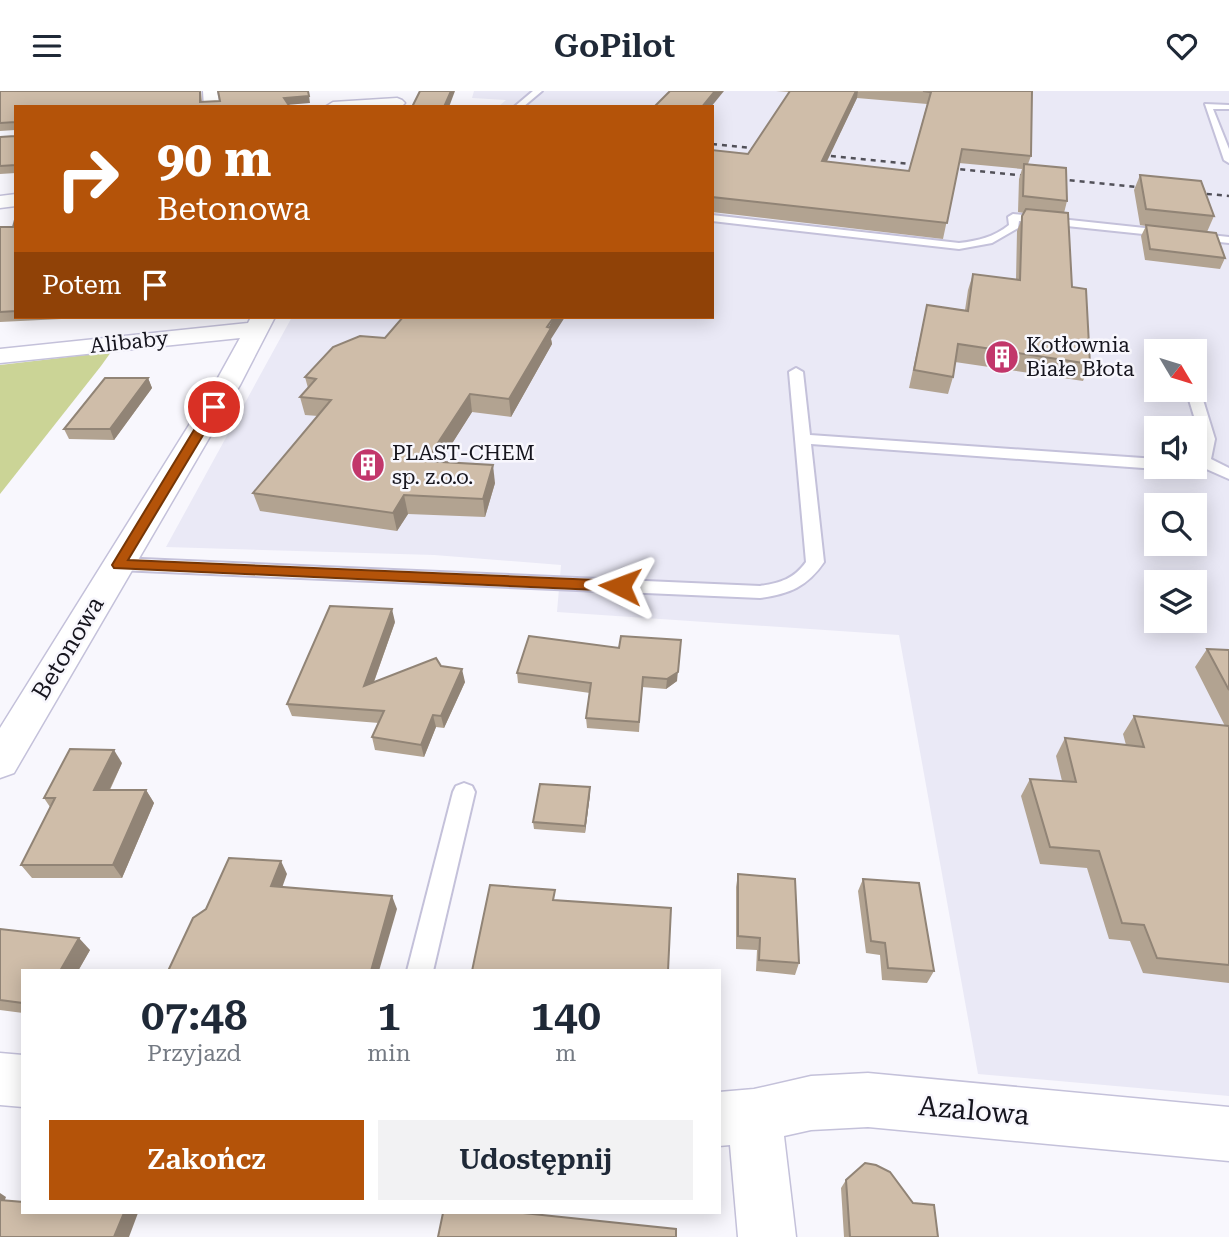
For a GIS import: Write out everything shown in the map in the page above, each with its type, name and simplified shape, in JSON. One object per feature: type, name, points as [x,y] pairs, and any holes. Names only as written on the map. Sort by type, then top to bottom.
[{"type":"street","points":[[352,105],[399,100]]},
{"type":"street","name":"Alibaby","points":[[0,356],[261,323]]},
{"type":"street","name":"Betonowa","points":[[0,762],[17,703],[119,565],[261,323]]},
{"type":"street","points":[[0,1079],[21,1081]]},
{"type":"street","name":"Azalowa","points":[[737,1118],[811,1103],[868,1100],[1229,1134]]},
{"type":"street","points":[[737,1118],[767,1237]]},
{"type":"lane","points":[[520,105],[538,91]]},
{"type":"lane","points":[[1229,107],[1208,106],[1229,160]]},
{"type":"lane","points":[[714,218],[959,246],[983,244],[1006,234],[1014,226],[1013,217],[1229,240]]},
{"type":"lane","points":[[119,565],[760,592],[787,588],[805,579],[815,562],[796,372]]},
{"type":"lane","points":[[803,439],[1144,463]]},
{"type":"lane","points":[[1207,464],[1229,474]]},
{"type":"lane","points":[[420,969],[464,792]]},
{"type":"shaded area","points":[[474,91],[1229,91],[1229,1096],[978,1074],[899,635],[557,612],[561,565],[434,555],[166,547],[291,319],[714,319],[714,105],[500,105],[506,100],[472,98]]},
{"type":"green space","points":[[111,352],[101,366],[0,494],[0,365]]},
{"type":"building","points":[[0,91],[200,91],[200,102],[220,101],[218,91],[308,91],[309,96],[284,98],[289,105],[14,105],[14,122],[0,123]]},
{"type":"building","points":[[420,91],[451,91],[445,105],[413,105]]},
{"type":"building","points":[[670,91],[715,91],[704,105],[656,105]]},
{"type":"building","points":[[790,91],[856,91],[822,161],[909,171],[931,92],[923,91],[1032,91],[1031,156],[962,149],[947,223],[714,197],[714,150],[748,154]]},
{"type":"building","points":[[14,136],[14,165],[0,166],[0,137]]},
{"type":"building","points":[[1024,164],[1066,168],[1067,201],[1023,196]]},
{"type":"building","points":[[1140,175],[1201,181],[1214,216],[1146,209]]},
{"type":"building","points":[[1026,209],[1068,213],[1072,287],[1086,289],[1090,364],[958,344],[953,377],[914,370],[927,305],[968,311],[973,274],[1020,280],[1022,216]]},
{"type":"building","points":[[14,223],[14,311],[0,312],[0,227],[13,227]]},
{"type":"building","points":[[1146,225],[1216,233],[1225,258],[1150,249]]},
{"type":"building","name":"PLAST-CHEM sp. z.o.o.","points":[[401,319],[553,319],[547,327],[551,328],[509,399],[470,394],[426,461],[493,465],[483,499],[404,495],[393,513],[253,493],[331,400],[300,397],[316,379],[305,377],[333,347],[360,336],[385,338]]},
{"type":"building","points":[[105,378],[148,378],[110,429],[64,429]]},
{"type":"building","points":[[330,606],[392,609],[364,686],[436,658],[441,666],[462,669],[441,716],[433,715],[421,745],[372,737],[384,711],[287,704]]},
{"type":"building","points":[[529,636],[619,648],[621,636],[681,640],[678,672],[667,679],[643,677],[639,722],[586,718],[591,683],[517,673]]},
{"type":"building","points":[[1207,649],[1229,650],[1229,690]]},
{"type":"building","points":[[1134,716],[1229,726],[1229,965],[1157,958],[1144,925],[1122,923],[1099,851],[1050,847],[1030,779],[1076,782],[1065,738],[1144,747]]},
{"type":"building","points":[[70,749],[114,750],[94,790],[146,790],[113,865],[21,865],[55,798],[44,798]]},
{"type":"building","points":[[540,784],[590,787],[585,826],[533,822]]},
{"type":"building","points":[[229,858],[281,861],[271,886],[392,896],[372,969],[169,969],[193,918],[206,909]]},
{"type":"building","points":[[738,874],[795,879],[799,963],[759,960],[760,938],[738,936]]},
{"type":"building","points":[[863,879],[919,883],[934,971],[888,968],[885,943],[871,941]]},
{"type":"building","points":[[490,885],[555,890],[553,900],[671,908],[668,969],[472,969]]},
{"type":"building","points":[[0,929],[79,938],[61,969],[21,969],[21,1003],[0,1000]]},
{"type":"building","points":[[865,1163],[890,1172],[913,1203],[934,1205],[938,1237],[850,1237],[846,1180]]},
{"type":"building","points":[[0,1200],[21,1202],[21,1214],[124,1214],[114,1237],[0,1237]]},
{"type":"building","points":[[443,1214],[533,1214],[676,1229],[676,1237],[438,1237]]},
{"type":"railway","points":[[714,144],[773,150]]},
{"type":"railway","points":[[811,154],[1156,189]]},
{"type":"railway","points":[[1187,192],[1229,196]]},
{"type":"place","name":"Kotłownia Białe Błota","points":[[1002,357]]},
{"type":"place","name":"PLAST-CHEM sp. z.o.o.","points":[[368,465]]},
{"type":"route","points":[[214,407],[119,565],[620,586]]}]
